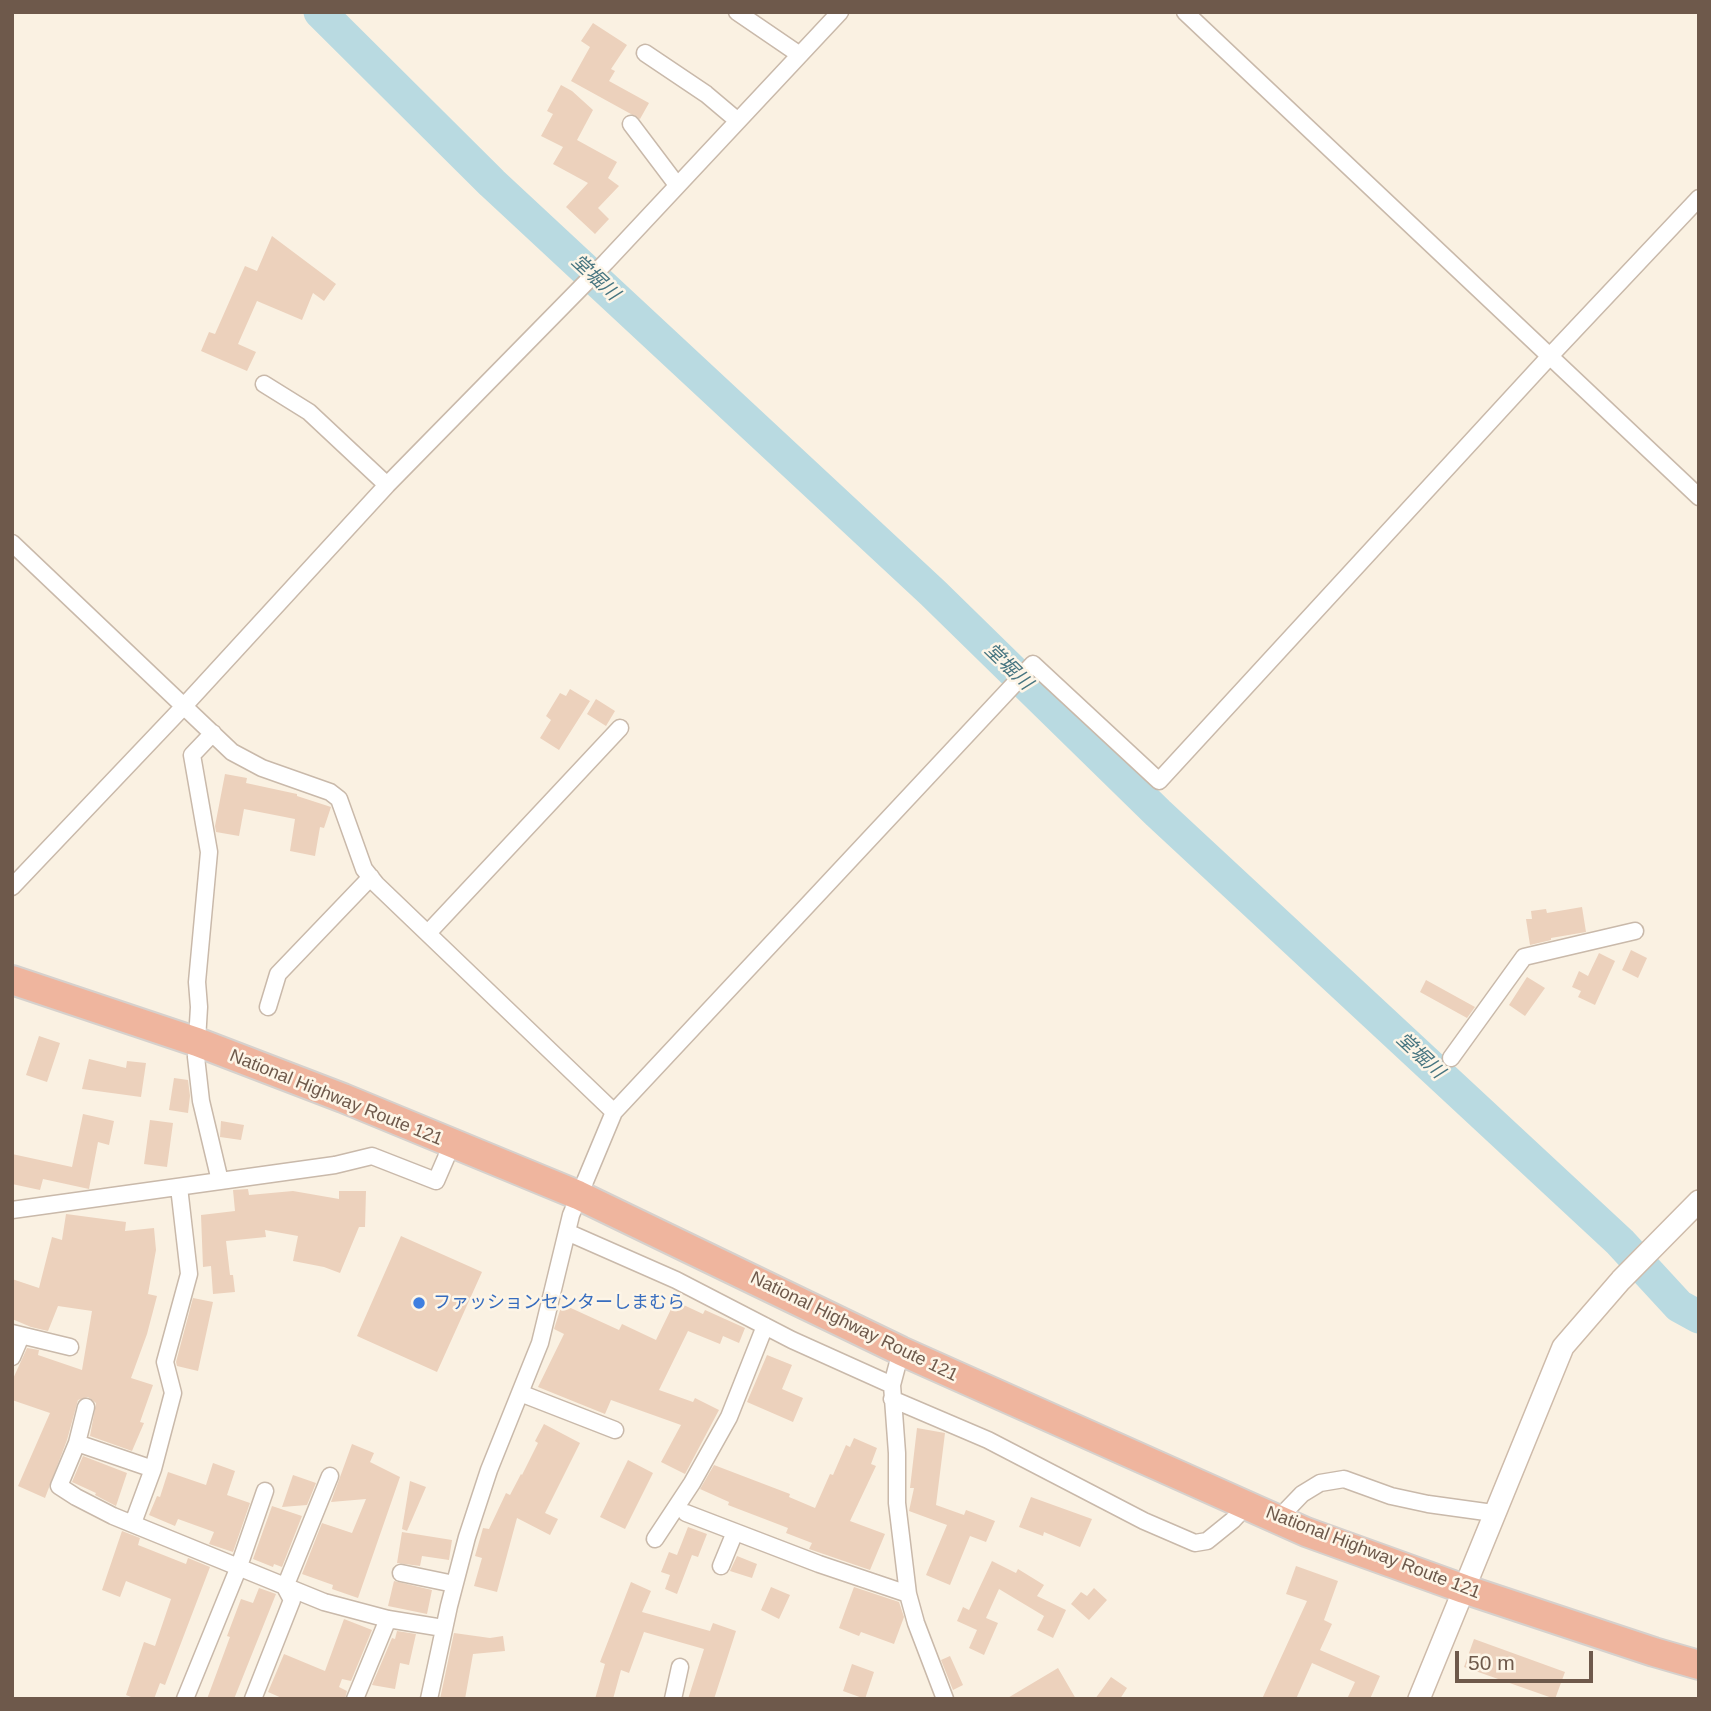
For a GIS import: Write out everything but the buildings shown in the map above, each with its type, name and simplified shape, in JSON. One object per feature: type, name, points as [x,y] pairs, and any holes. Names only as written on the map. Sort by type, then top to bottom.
[{"type":"highway","name":"National Highway Route 121","points":[[12,980],[197,1042],[343,1098],[578,1195],[901,1351],[1306,1532],[1464,1588],[1699,1665]]},
{"type":"street","points":[[737,12],[800,55]]},
{"type":"street","points":[[1185,12],[1699,497]]},
{"type":"street","points":[[12,887],[185,705],[387,485],[738,121],[800,55],[833,15]]},
{"type":"street","points":[[645,53],[706,94],[738,121]]},
{"type":"street","points":[[631,124],[677,185]]},
{"type":"street","points":[[429,1699],[443,1628],[474,1514],[540,1343],[578,1195],[614,1112],[1033,664],[1159,781],[1699,198]]},
{"type":"street","points":[[264,384],[309,412],[387,485]]},
{"type":"street","points":[[12,543],[244,760],[330,792],[339,799],[364,869],[371,877],[614,1112]]},
{"type":"street","points":[[428,933],[620,728]]},
{"type":"street","points":[[214,733],[192,755],[209,852],[197,982],[197,1042],[201,1101],[220,1181]]},
{"type":"street","points":[[268,1007],[278,974],[371,877]]},
{"type":"street","points":[[1451,1058],[1524,957],[1635,931]]},
{"type":"street","points":[[12,1210],[335,1165],[372,1156],[436,1181],[452,1144]]},
{"type":"street","points":[[132,1523],[153,1469],[173,1393],[165,1362],[189,1274],[178,1187]]},
{"type":"street","points":[[1419,1699],[1563,1347],[1621,1280],[1699,1201]]},
{"type":"street","points":[[567,1233],[676,1280],[1144,1521],[1195,1544],[1207,1541],[1247,1505]]},
{"type":"street","points":[[655,1539],[692,1483],[729,1417],[765,1326]]},
{"type":"street","points":[[12,1357],[16,1334],[70,1347]]},
{"type":"street","points":[[901,1351],[892,1392],[897,1453],[897,1503],[908,1594],[945,1699]]},
{"type":"street","points":[[520,1393],[615,1430]]},
{"type":"street","points":[[86,1407],[77,1443],[59,1486],[94,1507],[324,1602],[388,1619],[443,1628]]},
{"type":"street","points":[[77,1443],[153,1469]]},
{"type":"street","points":[[253,1699],[292,1601],[285,1587],[330,1476]]},
{"type":"street","points":[[1278,1519],[1302,1494],[1320,1483],[1344,1479],[1391,1496],[1493,1513]]},
{"type":"street","points":[[186,1699],[239,1569],[265,1491]]},
{"type":"street","points":[[686,1513],[819,1564],[908,1594]]},
{"type":"street","points":[[721,1566],[735,1532]]},
{"type":"street","points":[[401,1573],[454,1584]]},
{"type":"street","points":[[355,1699],[388,1619]]},
{"type":"street","points":[[673,1699],[680,1667]]},
{"type":"waterway","name":"堂堀川","points":[[320,12],[492,183],[933,593],[1158,813],[1620,1242],[1679,1306],[1699,1317]]},
{"type":"place","name":"ファッションセンターしまむら","points":[[419,1303]]}]
